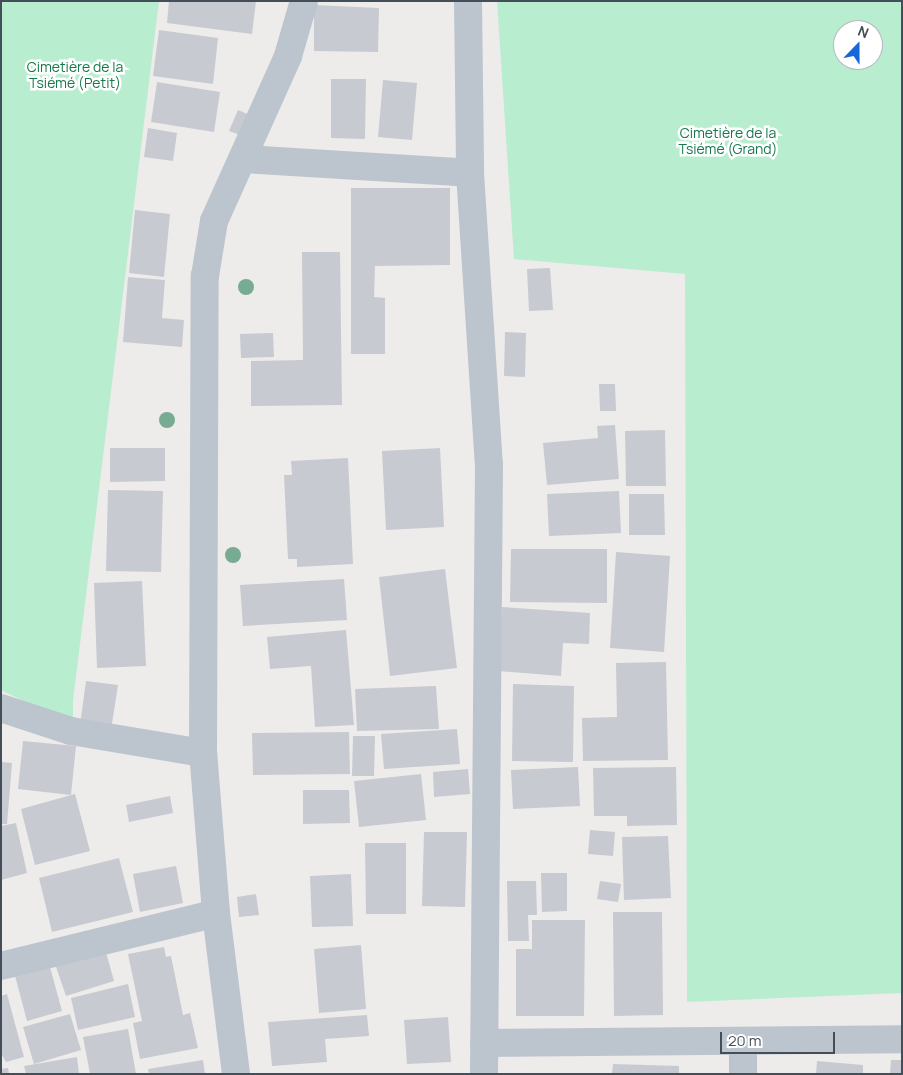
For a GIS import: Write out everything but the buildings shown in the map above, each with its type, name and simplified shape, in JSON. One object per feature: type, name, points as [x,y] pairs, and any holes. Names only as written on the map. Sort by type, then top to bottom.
[{"type":"street","points":[[236,1074],[216,913],[203,753],[205,276],[214,221],[244,159],[288,56],[304,1]]},
{"type":"street","points":[[468,1],[470,173],[489,465],[484,1074]]},
{"type":"street","points":[[244,159],[470,173]]},
{"type":"street","points":[[1,708],[71,731],[203,753]]},
{"type":"street","points":[[1,966],[216,913]]},
{"type":"street","points":[[484,1043],[743,1042],[902,1038]]},
{"type":"street","points":[[743,1042],[743,1074]]},
{"type":"green space","name":"Cimetière de la Tsiémé (Petit)","points":[[1,1],[159,1],[73,701],[73,725],[1,690]]},
{"type":"green space","name":"Cimetière de la Tsiémé (Grand)","points":[[497,1],[902,1],[902,993],[687,1002],[685,274],[514,259]]}]
